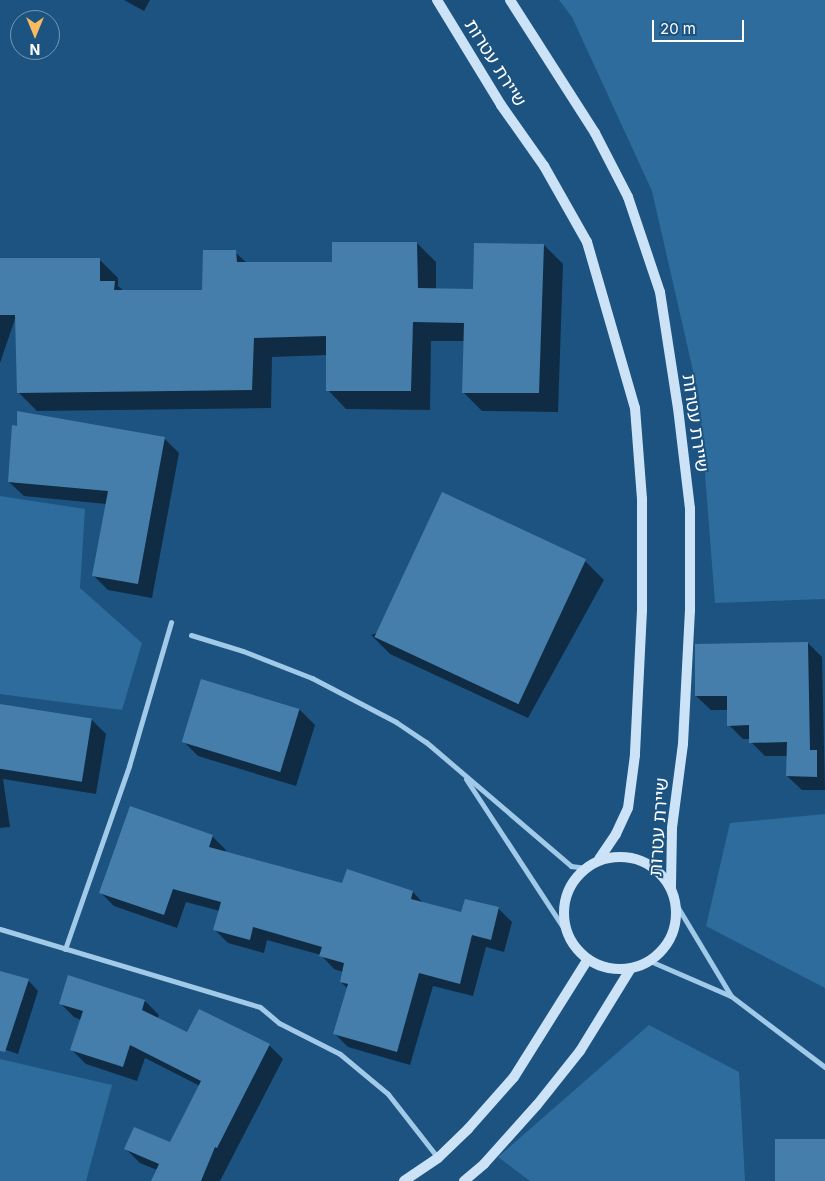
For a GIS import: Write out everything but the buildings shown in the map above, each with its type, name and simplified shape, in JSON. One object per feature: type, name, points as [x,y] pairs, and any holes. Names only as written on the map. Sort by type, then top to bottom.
[{"type":"main road","name":"שיירת עטרות","points":[[437,0],[501,105],[544,166],[588,242],[634,408],[642,499],[642,610],[635,755],[628,808],[616,834],[599,859]]},
{"type":"main road","name":"שיירת עטרות","points":[[510,0],[595,133],[628,197],[660,292],[678,408],[690,509],[690,610],[683,744],[672,828],[671,887]]},
{"type":"main road","points":[[628,856],[646,862],[659,872],[671,887],[677,906],[676,925],[665,948],[650,961],[632,968],[614,970],[588,959],[575,946],[566,932],[564,917],[566,896],[575,878],[599,859],[628,856]]},
{"type":"main road","points":[[404,1181],[438,1158],[468,1129],[514,1077],[588,959]]},
{"type":"main road","points":[[464,1181],[484,1164],[537,1105],[580,1051],[632,968]]},
{"type":"street","points":[[65,949],[129,766],[171,622]]},
{"type":"street","points":[[191,635],[279,664],[351,697],[426,742],[571,866],[586,868]]},
{"type":"street","points":[[462,772],[566,932]]},
{"type":"street","points":[[677,906],[731,996]]},
{"type":"street","points":[[0,929],[260,1007],[279,1023],[340,1054],[388,1094],[438,1158]]},
{"type":"street","points":[[650,961],[731,996],[825,1066]]},
{"type":"shaded area","points":[[559,0],[825,0],[825,599],[715,603],[699,397],[652,191],[572,17]]},
{"type":"shaded area","points":[[0,496],[85,509],[80,588],[142,643],[122,710],[0,694]]},
{"type":"shaded area","points":[[825,814],[825,988],[706,926],[730,823]]},
{"type":"shaded area","points":[[649,1025],[739,1072],[745,1181],[530,1181],[498,1157]]},
{"type":"shaded area","points":[[0,1059],[112,1085],[86,1181],[0,1181]]}]
